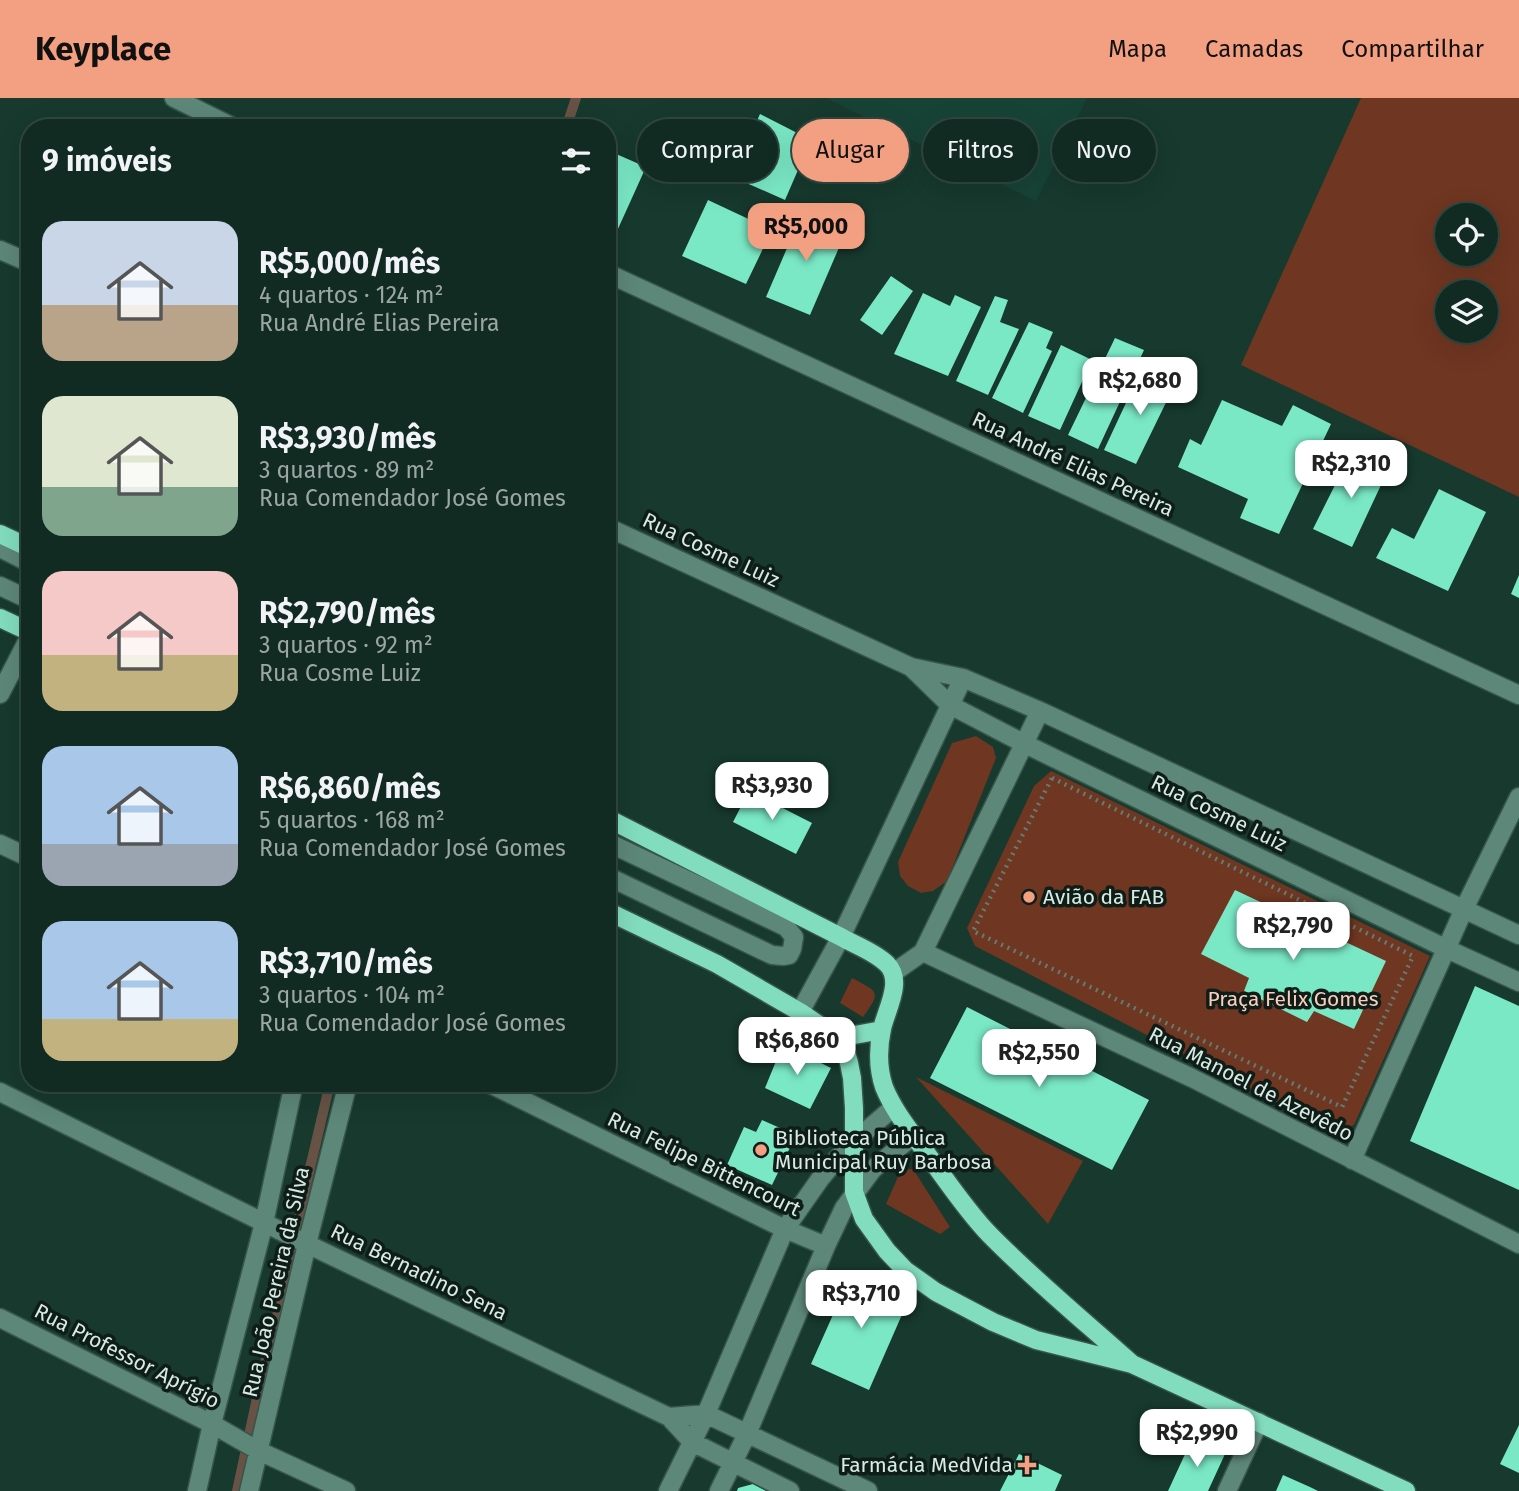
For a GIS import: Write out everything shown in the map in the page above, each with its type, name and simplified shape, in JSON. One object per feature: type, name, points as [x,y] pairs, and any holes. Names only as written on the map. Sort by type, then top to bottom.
[{"type":"main road","points":[[0,534],[21,544]]},
{"type":"main road","points":[[0,618],[21,629]]},
{"type":"main road","points":[[616,823],[841,937],[888,964],[894,984],[882,1030],[879,1060],[884,1087],[894,1107],[988,1233],[1132,1364]]},
{"type":"main road","points":[[616,915],[717,964],[800,1012],[838,1038],[849,1063],[854,1108],[854,1192],[864,1219],[887,1251],[905,1270],[936,1292],[993,1322],[1036,1340],[1132,1364],[1406,1491]]},
{"type":"main road","points":[[838,1038],[882,1030]]},
{"type":"street","points":[[174,98],[217,119]]},
{"type":"street","points":[[0,250],[21,259]]},
{"type":"street","name":"Rua André Elias Pereira","points":[[616,278],[1519,695]]},
{"type":"street","name":"Rua Cosme Luiz","points":[[616,531],[911,667],[963,678],[1040,710],[1519,935]]},
{"type":"street","points":[[0,548],[21,558]]},
{"type":"street","points":[[0,586],[21,596]]},
{"type":"street","points":[[0,694],[21,652]]},
{"type":"street","name":"Rua Cosme Luiz","points":[[911,667],[950,705],[1025,744],[1519,982]]},
{"type":"street","points":[[800,1012],[841,937],[963,678]]},
{"type":"street","points":[[892,973],[923,952],[1040,710]]},
{"type":"street","points":[[1352,1160],[1464,909],[1519,797]]},
{"type":"street","points":[[0,844],[21,854]]},
{"type":"street","points":[[616,846],[786,927],[794,937],[792,949],[789,955],[772,955],[616,880]]},
{"type":"street","name":"Rua Manoel de Azevêdo","points":[[923,952],[1192,1078],[1519,1244]]},
{"type":"street","name":"Rua Bernadino Sena","points":[[0,1092],[307,1244],[669,1417],[692,1442],[790,1491]]},
{"type":"street","name":"Rua João Pereira da Silva","points":[[197,1491],[264,1223],[292,1092]]},
{"type":"street","name":"Rua João Pereira da Silva","points":[[249,1491],[346,1092]]},
{"type":"street","name":"Rua Felipe Bittencourt","points":[[506,1092],[785,1229],[826,1246]]},
{"type":"street","points":[[668,1491],[706,1414],[785,1229],[820,1179],[853,1142],[894,1107]]},
{"type":"street","points":[[719,1491],[747,1434],[840,1216],[854,1192],[873,1169],[914,1135]]},
{"type":"street","name":"Rua Professor Aprígio","points":[[0,1318],[212,1424],[259,1451],[346,1491]]},
{"type":"street","points":[[669,1417],[706,1414],[868,1491]]},
{"type":"street","points":[[1227,1491],[1259,1422]]},
{"type":"path","points":[[1052,778],[1413,956],[1342,1107],[973,931],[1052,778]]},
{"type":"shaded area","points":[[826,98],[1087,98],[1077,119],[1052,119],[1052,169],[1036,201],[997,182],[1038,182],[1038,119],[923,119],[923,146],[909,139],[909,119],[869,119]]},
{"type":"green space","points":[[1361,98],[1519,98],[1519,497],[1241,365]]},
{"type":"green space","points":[[976,736],[993,747],[996,758],[947,881],[933,891],[921,893],[908,886],[900,876],[898,862],[952,743]]},
{"type":"green space","name":"Praça Felix Gomes","points":[[1051,771],[1430,956],[1354,1125],[1334,1132],[975,946],[967,928],[1034,786]]},
{"type":"green space","points":[[852,978],[874,993],[873,1002],[863,1017],[840,1003]]},
{"type":"green space","points":[[916,1077],[1083,1161],[1048,1224]]},
{"type":"green space","points":[[913,1169],[950,1227],[940,1234],[886,1204],[901,1170]]},
{"type":"building","points":[[778,123],[792,130],[793,182],[785,200],[744,182],[778,182]]},
{"type":"building","points":[[616,154],[637,163],[637,182],[639,182],[616,231]]},
{"type":"building","points":[[708,200],[772,230],[746,284],[682,256]]},
{"type":"building","points":[[803,211],[847,229],[810,315],[766,297]]},
{"type":"building","points":[[891,276],[913,291],[882,335],[860,320]]},
{"type":"building","points":[[923,293],[950,306],[955,295],[981,307],[948,376],[894,354]]},
{"type":"building","points":[[995,296],[1008,300],[1000,322],[1019,329],[988,395],[956,381]]},
{"type":"building","points":[[1029,322],[1053,332],[1046,348],[1052,351],[1023,413],[992,398]]},
{"type":"building","points":[[1115,338],[1144,350],[1098,449],[1068,435]]},
{"type":"building","points":[[1061,345],[1092,360],[1060,430],[1028,416]]},
{"type":"building","points":[[1162,374],[1177,380],[1136,464],[1104,450],[1139,375],[1158,383]]},
{"type":"building","points":[[1222,400],[1282,426],[1293,405],[1331,424],[1279,534],[1240,518],[1248,499],[1178,467],[1190,439],[1201,445]]},
{"type":"building","points":[[1351,453],[1388,470],[1352,547],[1313,529]]},
{"type":"building","points":[[1439,489],[1486,512],[1448,591],[1376,558],[1392,528],[1414,539]]},
{"type":"building","points":[[1519,575],[1519,598],[1511,594]]},
{"type":"building","points":[[749,791],[812,823],[796,854],[733,822]]},
{"type":"building","points":[[1235,890],[1386,961],[1354,1029],[1314,1011],[1307,1022],[1244,991],[1249,978],[1201,954]]},
{"type":"building","points":[[1475,986],[1519,1006],[1519,1190],[1410,1141]]},
{"type":"building","points":[[967,1007],[1149,1100],[1112,1170],[930,1078]]},
{"type":"building","points":[[783,1044],[831,1068],[810,1109],[765,1088]]},
{"type":"building","name":"Biblioteca Pública Municipal Ruy Barbosa","points":[[762,1120],[796,1135],[772,1185],[727,1165],[744,1127],[756,1132]]},
{"type":"building","points":[[853,1270],[911,1294],[869,1390],[811,1364]]},
{"type":"building","points":[[1519,1425],[1519,1473],[1500,1464]]},
{"type":"building","points":[[1192,1439],[1225,1454],[1208,1491],[1168,1491]]},
{"type":"building","name":"Farmácia MedVida","points":[[1019,1454],[1062,1475],[1055,1491],[1000,1491]]},
{"type":"building","points":[[1283,1475],[1310,1487],[1318,1491],[1276,1491]]},
{"type":"building","points":[[753,1484],[766,1491],[737,1491],[738,1488]]},
{"type":"waterway","points":[[569,119],[576,98]]},
{"type":"waterway","points":[[237,1491],[328,1092]]},
{"type":"place","name":"Avião da FAB","points":[[1029,897]]},
{"type":"place","name":"Biblioteca Pública Municipal Ruy Barbosa","points":[[761,1150]]},
{"type":"place","name":"Farmácia MedVida","points":[[1027,1465]]}]
